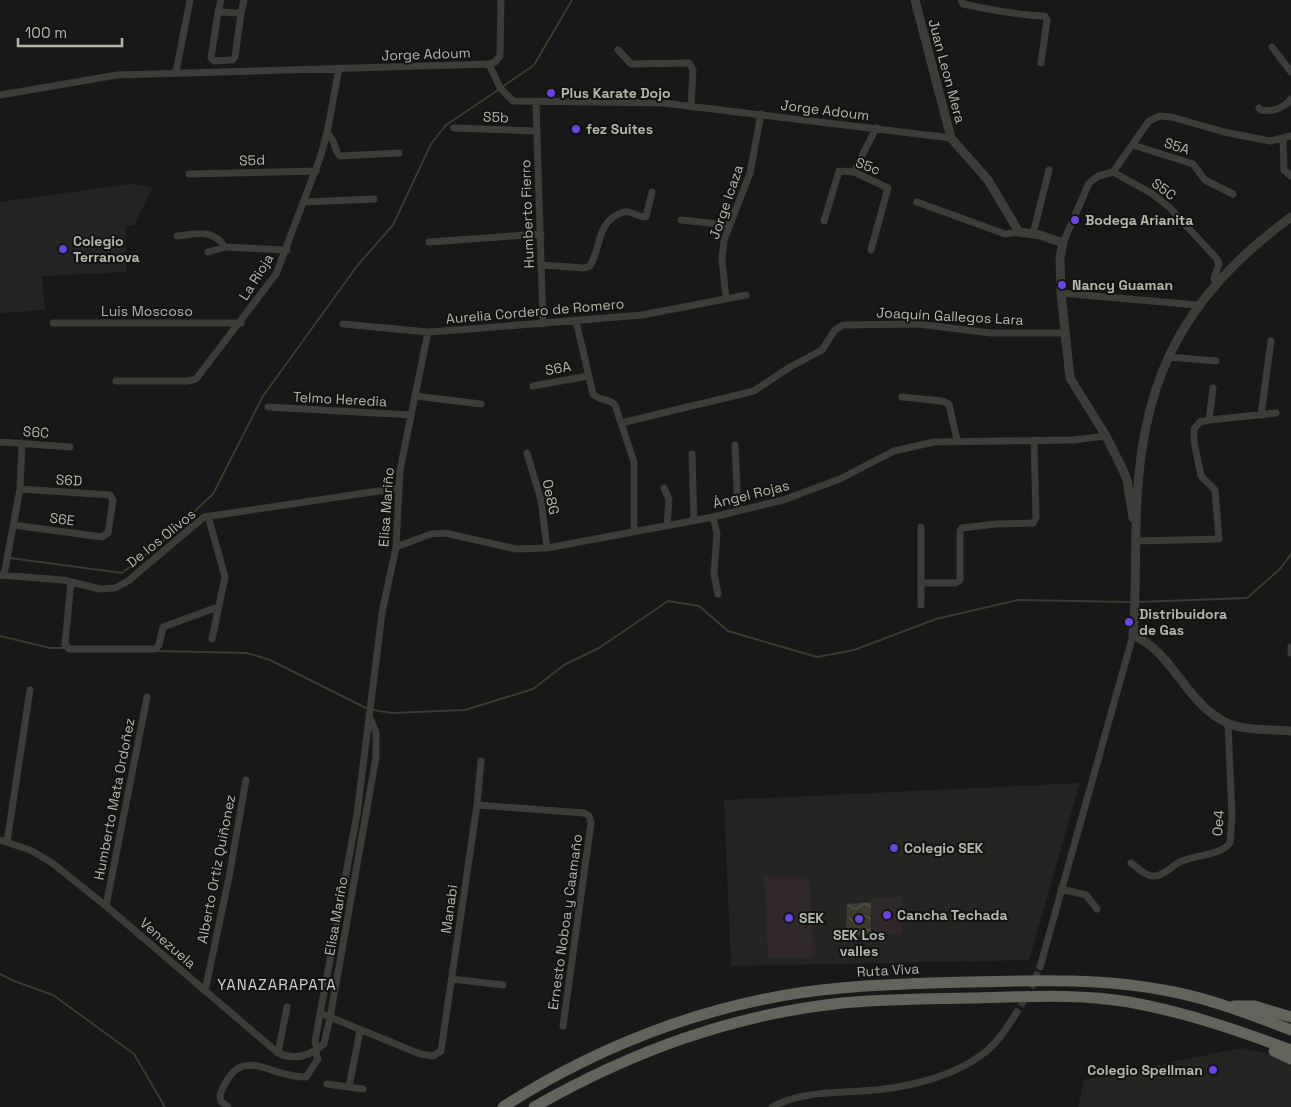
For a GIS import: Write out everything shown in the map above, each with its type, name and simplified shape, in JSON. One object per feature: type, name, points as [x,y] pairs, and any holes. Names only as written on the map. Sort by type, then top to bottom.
[{"type":"highway","name":"Ruta Viva","points":[[503,1107],[562,1071],[612,1048],[668,1026],[728,1007],[790,994],[840,988],[1014,980],[1130,984],[1174,992],[1230,1007],[1291,1030]]},
{"type":"highway","points":[[534,1107],[617,1063],[678,1039],[730,1023],[797,1010],[888,1000],[1006,997],[1128,1002],[1203,1018],[1291,1050]]},
{"type":"highway","points":[[1230,1007],[1254,1006],[1291,1017]]},
{"type":"highway","points":[[1164,1010],[1291,1059]]},
{"type":"street","points":[[176,72],[190,0]]},
{"type":"street","points":[[221,0],[211,56],[213,60],[226,61],[235,57],[244,0]]},
{"type":"street","points":[[490,67],[500,56],[501,0]]},
{"type":"street","name":"Juan Leon Mera","points":[[915,0],[951,138],[988,180],[1019,232]]},
{"type":"street","points":[[961,0],[963,4],[1007,14],[1045,16],[1048,20],[1041,63]]},
{"type":"street","points":[[218,12],[241,13]]},
{"type":"street","points":[[1272,47],[1271,49],[1291,72]]},
{"type":"street","points":[[618,50],[631,64],[689,64],[693,70],[691,106]]},
{"type":"street","points":[[224,72],[226,61]]},
{"type":"street","name":"Jorge Adoum","points":[[0,95],[107,76],[176,72],[490,67],[500,88],[513,101],[536,103],[629,101],[691,106],[951,138]]},
{"type":"street","name":"La Rioja","points":[[116,381],[192,380],[241,323],[276,274],[287,250],[316,171],[327,133],[339,68]]},
{"type":"street","points":[[1259,108],[1271,112],[1291,100]]},
{"type":"street","name":"Humberto Fierro","points":[[536,103],[543,324]]},
{"type":"street","name":"Jorge Icaza","points":[[726,298],[722,260],[728,225],[750,173],[761,114]]},
{"type":"street","points":[[1136,528],[1127,480],[1106,436],[1070,378],[1061,293],[1060,257],[1063,243],[1089,182],[1098,176],[1114,172],[1149,121],[1160,116],[1172,116],[1224,132],[1270,141],[1291,136]]},
{"type":"street","name":"S5b","points":[[454,128],[537,131]]},
{"type":"street","points":[[854,172],[876,128]]},
{"type":"street","points":[[327,133],[334,140],[336,152],[340,156],[399,153]]},
{"type":"street","points":[[1283,138],[1284,170],[1291,176]]},
{"type":"street","name":"S5A","points":[[1133,145],[1193,164],[1205,180],[1233,194]]},
{"type":"street","points":[[1032,234],[1050,170]]},
{"type":"street","name":"S5d","points":[[189,174],[316,171]]},
{"type":"street","name":"S5c","points":[[824,221],[839,171],[854,172],[888,188],[871,250]]},
{"type":"street","name":"S5C","points":[[1114,172],[1151,193],[1169,207],[1218,258],[1219,264],[1214,278],[1216,282]]},
{"type":"street","points":[[542,265],[588,267],[592,263],[602,229],[613,218],[624,212],[646,217],[652,192]]},
{"type":"street","points":[[305,202],[374,199]]},
{"type":"street","points":[[917,202],[1005,234],[1019,232],[1032,234],[1063,243]]},
{"type":"street","points":[[681,220],[728,225]]},
{"type":"street","points":[[1040,967],[1133,635],[1137,584],[1136,528],[1141,455],[1146,421],[1154,393],[1169,357],[1197,305],[1216,282],[1247,251],[1290,220]]},
{"type":"street","points":[[429,242],[541,234]]},
{"type":"street","points":[[177,236],[214,235],[225,247]]},
{"type":"street","points":[[208,252],[225,247],[287,250]]},
{"type":"street","points":[[1061,293],[1197,305]]},
{"type":"street","name":"Aurelia Cordero de Romero","points":[[343,324],[428,332],[543,324],[655,313],[746,295]]},
{"type":"street","points":[[576,321],[593,394],[597,398],[613,402],[634,462],[634,532]]},
{"type":"street","name":"Luis Moscoso","points":[[53,323],[241,323]]},
{"type":"street","name":"Joaquín Gallegos Lara","points":[[621,423],[754,391],[822,350],[835,330],[843,325],[918,324],[991,333],[1065,333]]},
{"type":"street","name":"Elisa Mariño","points":[[316,1051],[315,1041],[360,791],[382,613],[396,547],[402,460],[428,332]]},
{"type":"street","points":[[1261,415],[1271,342]]},
{"type":"street","points":[[1169,357],[1216,361]]},
{"type":"street","name":"S6A","points":[[532,386],[588,376]]},
{"type":"street","points":[[1209,420],[1213,388]]},
{"type":"street","points":[[415,396],[481,404]]},
{"type":"street","points":[[902,397],[942,401],[949,404],[957,440]]},
{"type":"street","name":"Telmo Heredia","points":[[268,407],[411,416]]},
{"type":"street","points":[[1136,542],[1219,539],[1215,490],[1201,476],[1194,442],[1194,429],[1200,422],[1209,420],[1276,413]]},
{"type":"street","name":"Ángel Rojas","points":[[396,547],[431,534],[445,533],[516,549],[547,548],[738,511],[813,490],[863,469],[894,451],[934,442],[957,440],[1073,440],[1106,436]]},
{"type":"street","points":[[922,583],[956,583],[960,580],[960,530],[962,528],[996,524],[1033,523],[1036,518],[1034,440]]},
{"type":"street","name":"S6C","points":[[0,442],[70,447]]},
{"type":"street","points":[[4,575],[22,489],[24,444]]},
{"type":"street","points":[[735,445],[738,511]]},
{"type":"street","name":"Oe8G","points":[[526,453],[540,495],[547,548]]},
{"type":"street","points":[[692,454],[694,520]]},
{"type":"street","name":"De los Olivos","points":[[4,575],[71,582],[100,589],[122,585],[192,525],[208,516],[399,488]]},
{"type":"street","points":[[664,488],[669,499],[667,526]]},
{"type":"street","name":"S6D","points":[[22,489],[107,494],[111,496],[107,535]]},
{"type":"street","points":[[208,516],[225,577],[212,639]]},
{"type":"street","points":[[713,517],[717,533],[714,574],[718,594]]},
{"type":"street","name":"S6E","points":[[15,526],[102,537],[107,535]]},
{"type":"street","points":[[921,527],[921,605]]},
{"type":"street","points":[[71,582],[65,644],[69,649],[155,649],[159,645],[163,627],[214,608]]},
{"type":"street","points":[[1133,635],[1160,653],[1199,703],[1211,714],[1228,723],[1291,731]]},
{"type":"street","points":[[1291,647],[1291,653]]},
{"type":"street","points":[[3,841],[30,690]]},
{"type":"street","name":"Humberto Mata Ordoñez","points":[[106,906],[147,697]]},
{"type":"street","name":"Elisa Mariño","points":[[316,1051],[324,1044],[330,1018],[370,792],[377,743],[369,715]]},
{"type":"street","name":"Oe4","points":[[1131,863],[1149,876],[1157,876],[1165,873],[1181,861],[1227,847],[1230,843],[1232,816],[1228,723]]},
{"type":"street","name":"Manabi","points":[[360,1031],[420,1054],[433,1056],[438,1054],[443,1047],[477,805],[481,762]]},
{"type":"street","name":"Alberto Ortiz Quiñonez","points":[[205,991],[229,876],[246,780]]},
{"type":"street","points":[[360,791],[370,792]]},
{"type":"street","name":"Ernesto Noboa y Caamaño","points":[[477,805],[584,812],[589,816],[591,823],[564,1026]]},
{"type":"street","name":"Venezuela","points":[[3,841],[30,850],[50,862],[106,906],[278,1053]]},
{"type":"street","points":[[1061,889],[1086,895],[1097,909]]},
{"type":"street","points":[[452,978],[503,985]]},
{"type":"street","points":[[228,1107],[224,1104],[220,1095],[233,1071],[244,1065],[256,1065],[306,1076],[318,1059],[316,1051],[294,1058],[278,1053],[287,1007]]},
{"type":"street","points":[[320,1013],[360,1031],[350,1087]]},
{"type":"street","points":[[772,1107],[807,1096],[894,1088],[954,1070],[984,1053],[1005,1031],[1016,1015]]},
{"type":"street","points":[[327,1084],[363,1089]]},
{"type":"shaded area","name":"Colegio Terranova","points":[[130,184],[153,187],[134,225],[126,226],[126,272],[42,276],[45,310],[0,313],[0,202]]},
{"type":"shaded area","name":"Colegio SEK","points":[[1080,783],[1029,960],[731,966],[724,800]]},
{"type":"shaded area","name":"SEK","points":[[764,877],[810,877],[813,958],[768,958]]},
{"type":"shaded area","name":"Cancha Techada","points":[[901,897],[902,933],[873,935],[871,898]]},
{"type":"shaded area","name":"Colegio Spellman","points":[[1241,1048],[1291,1059],[1291,1107],[1078,1107],[1084,1080]]},
{"type":"water","name":"SEK Los valles","points":[[871,902],[871,934],[846,936],[847,904]]},
{"type":"waterway","points":[[502,87],[534,65],[572,0]]},
{"type":"waterway","points":[[10,558],[122,573],[161,543],[213,494],[263,396],[357,266],[393,225],[431,144],[446,125],[498,90]]},
{"type":"waterway","points":[[1138,602],[1247,598],[1280,569],[1291,554]]},
{"type":"waterway","points":[[373,710],[392,713],[465,710],[533,689],[564,665],[599,648],[668,601],[699,606],[728,631],[817,657],[854,650],[936,619],[1018,600],[1131,602]]},
{"type":"waterway","points":[[0,636],[50,648],[66,648]]},
{"type":"waterway","points":[[156,651],[247,653],[270,660],[368,709]]},
{"type":"waterway","points":[[0,974],[53,995],[134,1054],[165,1107]]},
{"type":"tunnel","points":[[1015,1015],[1030,991],[1040,967]]},
{"type":"place","name":"Plus Karate Dojo","points":[[551,93]]},
{"type":"place","name":"fez Suites","points":[[576,129]]},
{"type":"place","name":"Bodega Arianita","points":[[1075,220]]},
{"type":"place","name":"Colegio Terranova","points":[[63,249]]},
{"type":"place","name":"Nancy Guaman","points":[[1062,285]]},
{"type":"place","name":"Distribuidora de Gas","points":[[1129,622]]},
{"type":"place","name":"Colegio SEK","points":[[894,848]]},
{"type":"place","name":"Cancha Techada","points":[[887,915]]},
{"type":"place","name":"SEK","points":[[789,918]]},
{"type":"place","name":"SEK Los valles","points":[[859,919]]},
{"type":"place","name":"Colegio Spellman","points":[[1213,1070]]},
{"type":"district","name":"YANAZARAPATA","points":[[277,984]]}]
